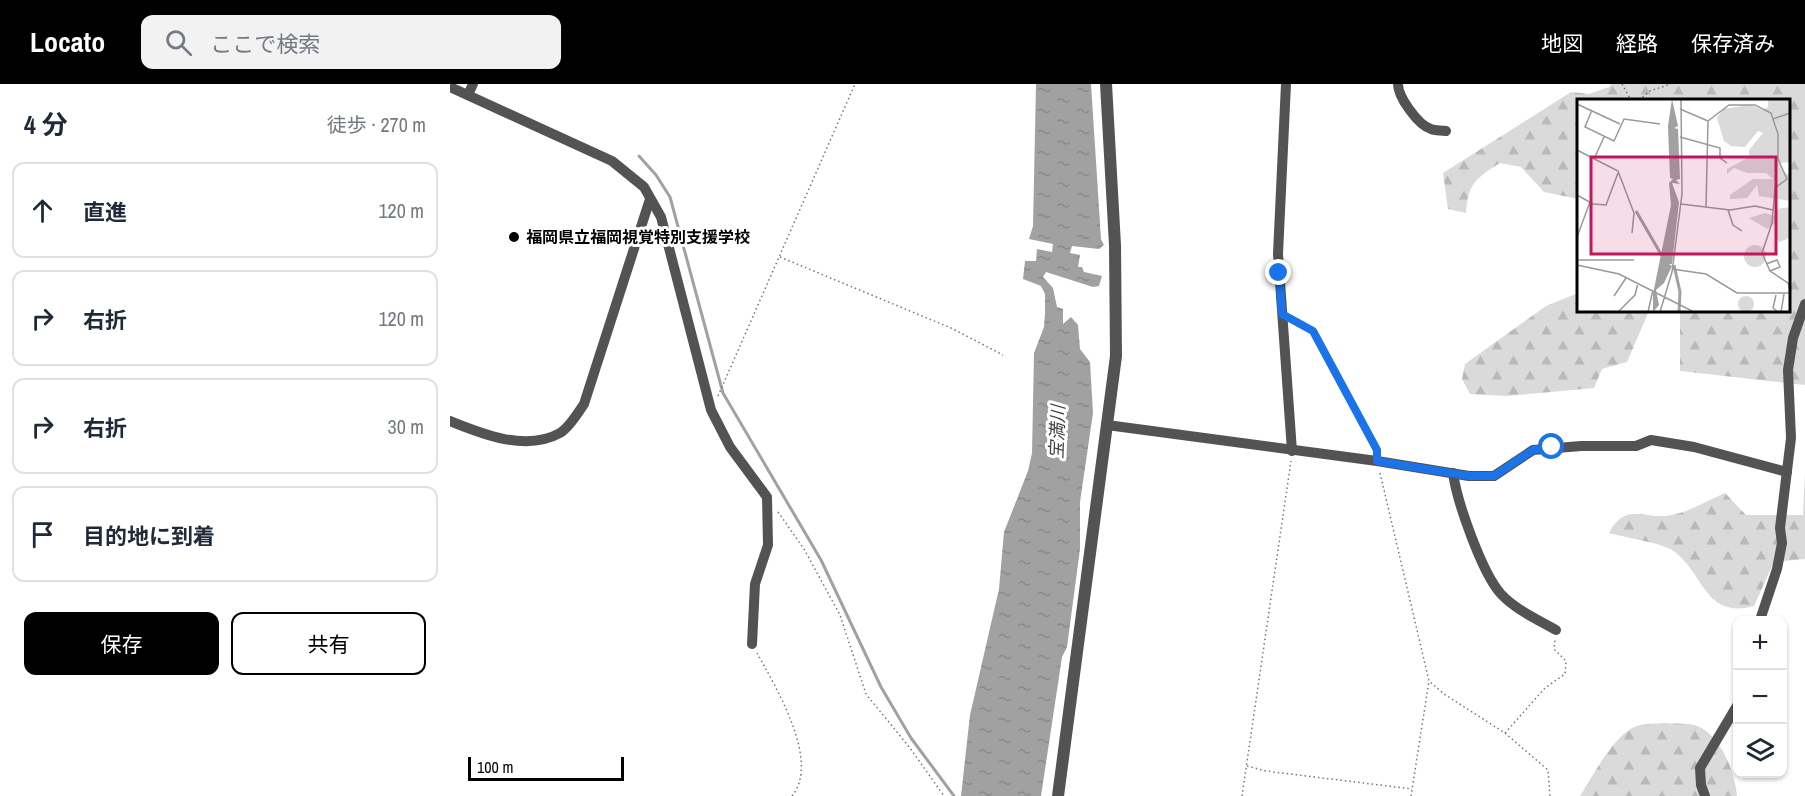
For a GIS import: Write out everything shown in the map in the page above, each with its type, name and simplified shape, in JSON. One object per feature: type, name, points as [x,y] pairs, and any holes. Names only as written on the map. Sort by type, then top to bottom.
[{"type":"street","points":[[468,95],[473,84]]},
{"type":"street","points":[[1058,796],[1116,345],[1115,245],[1106,84]]},
{"type":"street","points":[[1286,84],[1278,254],[1292,451]]},
{"type":"street","points":[[1398,84],[1398,91],[1419,122],[1430,129],[1446,131]]},
{"type":"street","points":[[450,87],[612,161],[644,187],[661,217],[711,410],[730,447],[767,497],[768,545],[755,584],[752,644]]},
{"type":"street","points":[[450,421],[507,440],[534,441],[560,433],[576,416],[584,405],[650,199]]},
{"type":"street","points":[[1762,616],[1777,569],[1782,543],[1780,528],[1791,438],[1788,370],[1793,338],[1805,304]]},
{"type":"street","points":[[1107,425],[1453,473],[1494,476],[1533,450],[1581,446],[1636,446],[1651,440],[1694,447],[1787,472]]},
{"type":"street","points":[[1453,473],[1467,522],[1492,582],[1519,609],[1556,630]]},
{"type":"street","points":[[1705,796],[1701,785],[1700,768],[1733,711]]},
{"type":"path","points":[[711,410],[855,84]]},
{"type":"path","points":[[1622,84],[1630,99]]},
{"type":"path","points":[[1640,99],[1650,91],[1671,84]]},
{"type":"path","points":[[779,257],[951,328],[1003,355]]},
{"type":"path","points":[[1282,314],[1313,331],[1377,450],[1377,461],[1429,681],[1411,796]]},
{"type":"path","points":[[1242,796],[1292,451]]},
{"type":"path","points":[[767,497],[804,549],[840,615],[866,694],[910,748],[944,796]]},
{"type":"path","points":[[1505,734],[1531,708],[1545,688],[1568,669],[1566,661],[1554,649],[1556,630]]},
{"type":"path","points":[[752,644],[798,736],[800,779],[792,796]]},
{"type":"path","points":[[1429,681],[1444,694],[1505,734],[1548,770],[1550,796]]},
{"type":"path","points":[[1246,766],[1266,771],[1412,789]]},
{"type":"green space","points":[[1611,84],[1805,84],[1805,385],[1680,371],[1680,312],[1790,312],[1790,99],[1577,99],[1577,199],[1544,192],[1521,167],[1500,163],[1475,182],[1471,188],[1466,213],[1448,209],[1443,173],[1571,92],[1589,94],[1609,87]]},
{"type":"green space","points":[[1577,293],[1577,312],[1649,312],[1627,362],[1602,369],[1594,388],[1507,396],[1470,394],[1462,379],[1465,364],[1546,306]]},
{"type":"green space","points":[[1805,473],[1805,559],[1774,562],[1754,606],[1737,608],[1725,606],[1715,600],[1683,559],[1667,547],[1609,533],[1616,523],[1630,514],[1672,515],[1692,509],[1725,493],[1746,515],[1803,515]]},
{"type":"green space","points":[[1688,724],[1704,730],[1719,745],[1730,765],[1737,796],[1580,796],[1620,737],[1637,726]]},
{"type":"water","name":"宝満川","points":[[1036,84],[1091,84],[1101,239],[1104,245],[1099,249],[1072,246],[1070,253],[1080,255],[1078,267],[1082,267],[1084,272],[1102,276],[1099,286],[1093,287],[1046,272],[1043,277],[1053,288],[1057,307],[1063,309],[1063,324],[1071,317],[1078,325],[1080,349],[1090,362],[1093,413],[1080,502],[1080,549],[1067,647],[1062,657],[1041,796],[961,796],[970,715],[999,589],[1004,532],[1028,471],[1032,453],[1034,353],[1044,327],[1045,294],[1041,286],[1023,279],[1025,261],[1036,261],[1037,249],[1052,252],[1053,244],[1029,239],[1033,226]]},
{"type":"waterway","points":[[639,156],[656,175],[670,197],[723,393],[821,560],[881,687],[911,738],[954,796]]},
{"type":"place","name":"福岡県立福岡視覚特別支援学校","points":[[514,237]]},
{"type":"route","points":[[1279,273],[1282,314],[1295,318],[1313,331],[1377,450],[1377,461],[1469,476],[1494,476],[1507,470],[1533,450],[1552,447]]}]
